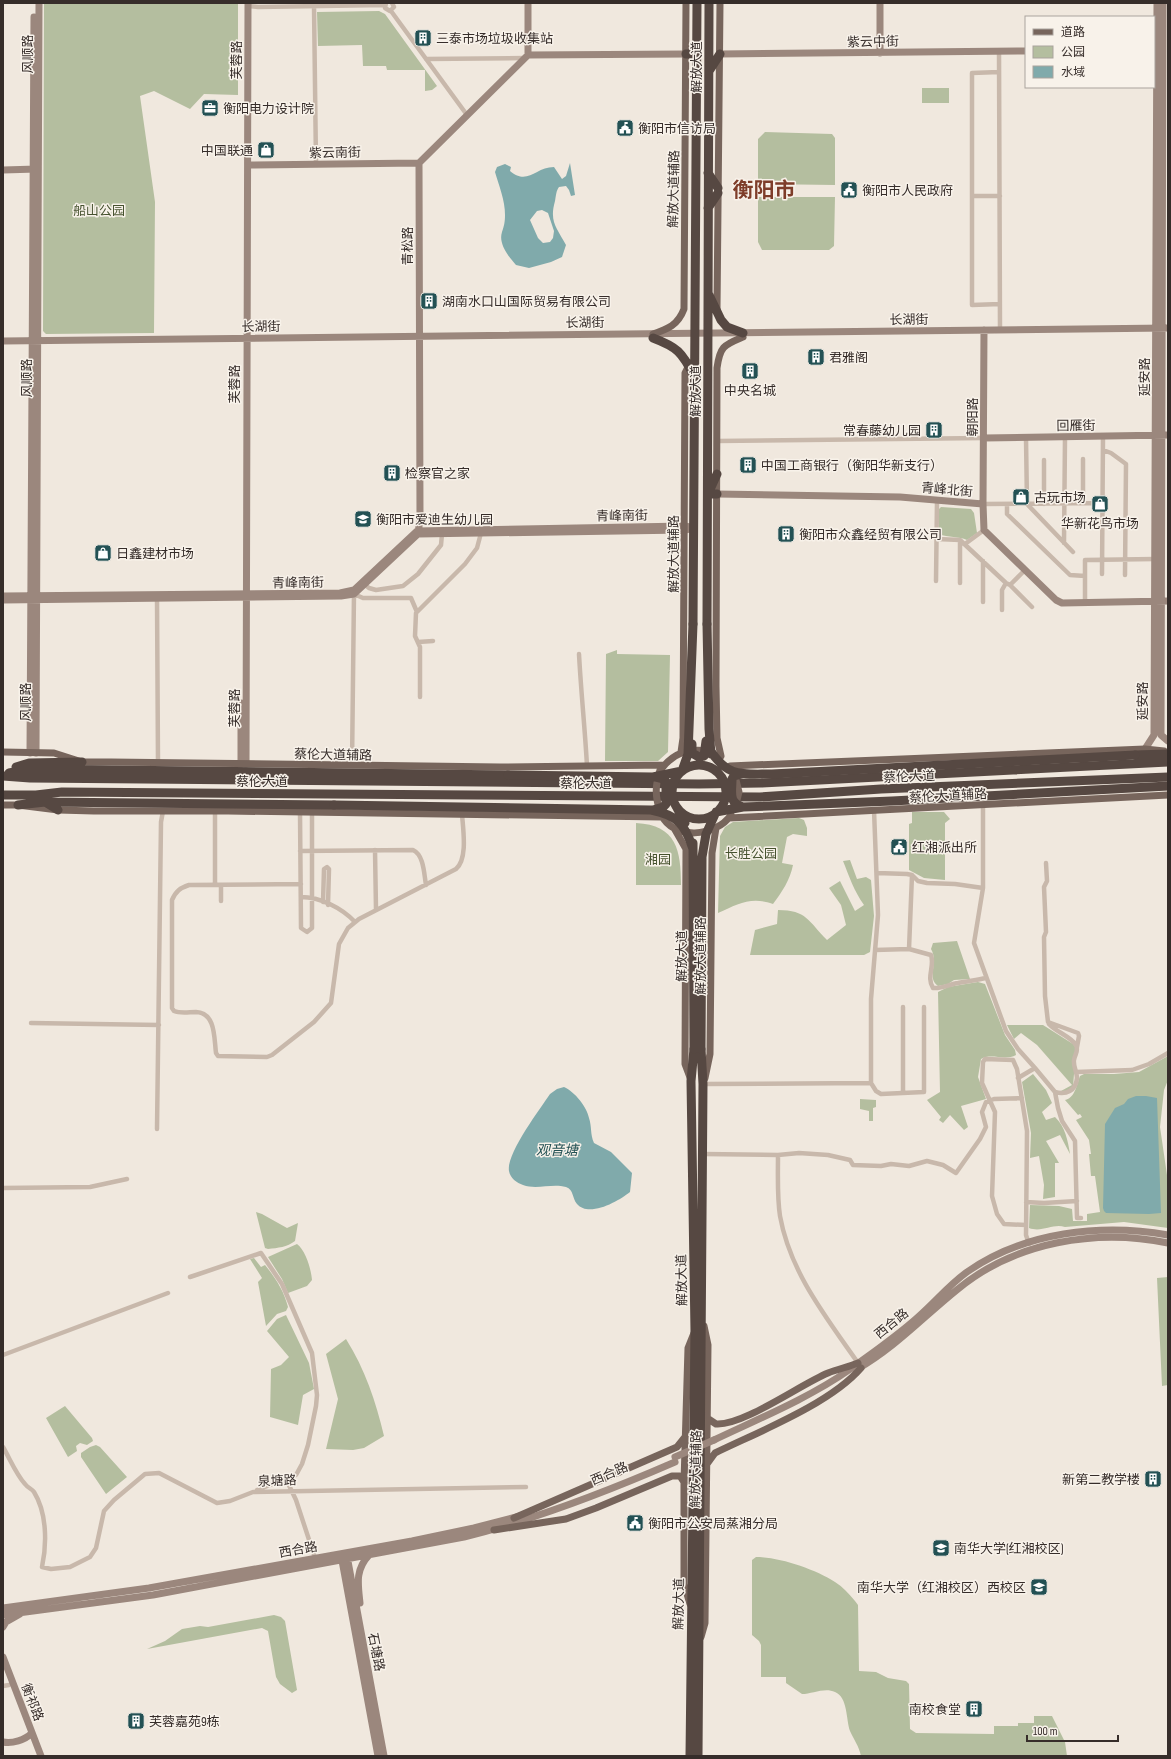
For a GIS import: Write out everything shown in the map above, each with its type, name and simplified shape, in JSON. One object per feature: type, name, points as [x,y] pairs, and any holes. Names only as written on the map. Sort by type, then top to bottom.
[{"type":"highway","name":"解放大道","points":[[682,771],[688,754],[689,741],[693,624],[688,528],[695,379],[692,362],[695,335],[697,3]]},
{"type":"highway","name":"解放大道","points":[[709,3],[708,692],[710,750],[713,765],[721,777]]},
{"type":"highway","points":[[686,54],[697,54]]},
{"type":"highway","points":[[708,72],[720,54]]},
{"type":"highway","points":[[708,173],[718,190],[708,208]]},
{"type":"highway","points":[[708,290],[721,320],[727,327],[743,335]]},
{"type":"highway","points":[[653,336],[670,345],[692,362]]},
{"type":"highway","points":[[717,474],[708,494],[717,494]]},
{"type":"highway","points":[[691,692],[692,753],[699,757],[704,756],[705,753],[708,692]]},
{"type":"highway","points":[[653,777],[663,770],[680,762],[689,741]]},
{"type":"highway","points":[[710,750],[720,764],[732,772],[772,774],[1135,756],[1168,753]]},
{"type":"highway","points":[[3,774],[29,763],[82,762]]},
{"type":"highway","name":"蔡伦大道","points":[[3,774],[30,778],[699,784],[761,783],[1168,762]]},
{"type":"highway","points":[[690,766],[707,766],[715,770],[721,777],[725,785],[726,794],[724,802],[716,812],[706,818],[698,819],[682,814],[677,808],[672,797],[673,785],[676,777],[682,771],[690,766]]},
{"type":"highway","points":[[3,774],[30,769],[158,767],[502,772],[653,777],[663,779],[666,782],[666,804],[658,813]]},
{"type":"highway","points":[[663,770],[682,771]]},
{"type":"highway","points":[[735,771],[732,779],[732,801],[734,805],[743,807]]},
{"type":"highway","name":"蔡伦大道","points":[[3,795],[36,795],[70,792],[760,797],[1168,777]]},
{"type":"highway","points":[[716,812],[743,807],[892,801],[1168,786]]},
{"type":"highway","points":[[36,795],[58,810]]},
{"type":"highway","points":[[18,805],[45,802],[94,807],[314,810],[334,805],[658,813],[669,814],[676,818],[688,834],[694,849]]},
{"type":"highway","points":[[706,834],[718,819],[729,812],[743,807]]},
{"type":"highway","name":"解放大道","points":[[677,808],[689,829],[693,839],[694,849],[698,1049],[703,1084],[698,1756]]},
{"type":"highway","name":"解放大道","points":[[690,1756],[690,1607],[695,1331],[691,1081],[698,1049],[702,856],[706,834],[716,812]]},
{"type":"main road","name":"解放大道辅路","points":[[653,336],[674,325],[679,320],[684,309],[686,3]]},
{"type":"main road","points":[[717,311],[720,3]]},
{"type":"main road","points":[[684,219],[696,209]]},
{"type":"main road","points":[[720,756],[717,738],[716,686],[718,368],[719,354],[727,344],[743,335]]},
{"type":"main road","name":"解放大道辅路","points":[[681,752],[683,738],[688,528],[685,373],[692,362]]},
{"type":"main road","points":[[694,749],[708,750],[720,756],[735,771],[739,792],[731,815],[716,828],[706,832],[692,833],[674,828],[658,813],[655,797],[656,783],[669,759],[681,752],[694,749]]},
{"type":"main road","points":[[735,771],[1145,749],[1168,753]]},
{"type":"main road","points":[[3,752],[54,753],[82,762],[121,767]]},
{"type":"main road","points":[[502,772],[587,766],[663,770]]},
{"type":"main road","name":"蔡伦大道辅路","points":[[731,815],[874,810],[1168,795]]},
{"type":"main road","points":[[3,805],[18,805],[58,810],[94,807]]},
{"type":"main road","points":[[163,807],[215,811],[300,812],[314,810],[462,814],[658,813]]},
{"type":"main road","name":"解放大道辅路","points":[[674,828],[686,849],[685,1064],[691,1081]]},
{"type":"main road","name":"解放大道辅路","points":[[703,1084],[710,1054],[712,853],[716,828]]},
{"type":"main road","name":"解放大道辅路","points":[[698,1647],[705,1623],[708,1418],[708,1345],[701,1316]]},
{"type":"main road","name":"解放大道辅路","points":[[690,1607],[684,1584],[684,1482],[688,1348],[695,1331]]},
{"type":"main road","points":[[708,1418],[716,1424],[728,1423],[747,1416],[828,1373],[859,1366]]},
{"type":"main road","points":[[707,1464],[715,1453],[811,1406],[851,1379],[859,1366]]},
{"type":"main road","points":[[514,1518],[677,1447],[685,1437]]},
{"type":"main road","points":[[494,1530],[566,1519],[672,1476],[680,1476],[684,1482]]},
{"type":"street","name":"风顺路","points":[[33,753],[35,343],[34,3]]},
{"type":"street","name":"风顺路","points":[[35,168],[39,3]]},
{"type":"street","points":[[419,163],[527,56],[528,3]]},
{"type":"street","points":[[880,3],[880,53]]},
{"type":"street","name":"延安路","points":[[1145,749],[1154,735],[1165,515],[1162,436],[1162,153],[1157,3]]},
{"type":"street","name":"延安路","points":[[1158,49],[1166,25],[1163,3]]},
{"type":"street","points":[[247,5],[258,7],[385,4],[387,11],[392,6],[426,59],[467,115]]},
{"type":"street","name":"芙蓉路","points":[[244,768],[244,340],[247,5]]},
{"type":"street","points":[[314,6],[316,164]]},
{"type":"street","points":[[999,51],[1000,330]]},
{"type":"street","name":"紫云中街","points":[[720,54],[1025,51]]},
{"type":"street","points":[[426,59],[686,54]]},
{"type":"street","points":[[999,72],[972,73],[972,305],[1000,304]]},
{"type":"street","name":"紫云南街","points":[[251,165],[419,163]]},
{"type":"street","name":"青松路","points":[[418,532],[420,518],[419,163]]},
{"type":"street","points":[[3,169],[35,168]]},
{"type":"street","points":[[922,191],[950,191]]},
{"type":"street","points":[[972,196],[1000,196]]},
{"type":"street","name":"长湖街","points":[[984,332],[1000,330],[1162,330]]},
{"type":"street","name":"长湖街","points":[[3,345],[35,343],[244,340],[1162,330]]},
{"type":"street","name":"朝阳路","points":[[983,504],[984,332]]},
{"type":"street","name":"长湖街","points":[[3,341],[35,343]]},
{"type":"street","points":[[1102,574],[1103,436]]},
{"type":"street","name":"延安路","points":[[1162,436],[1155,559],[1161,602],[1161,734],[1168,741]]},
{"type":"street","name":"回雁街","points":[[984,438],[1162,436]]},
{"type":"street","points":[[1064,543],[1065,437]]},
{"type":"street","points":[[717,441],[984,438]]},
{"type":"street","points":[[1026,438],[1027,504],[1073,552]]},
{"type":"street","points":[[1103,450],[1111,453],[1126,464],[1125,574]]},
{"type":"street","points":[[1083,459],[1083,503]]},
{"type":"street","points":[[1044,460],[1044,504]]},
{"type":"street","name":"青峰北街","points":[[717,494],[853,495],[983,504],[984,530]]},
{"type":"street","points":[[936,581],[937,500]]},
{"type":"street","points":[[983,504],[1102,503]]},
{"type":"street","points":[[1007,504],[1007,514],[1070,575],[1085,576]]},
{"type":"street","name":"青峰南街","points":[[418,532],[688,528]]},
{"type":"street","name":"青峰南街","points":[[418,532],[442,534],[688,528]]},
{"type":"street","points":[[965,544],[984,530],[1056,600],[1062,603],[1161,602]]},
{"type":"street","points":[[354,592],[418,532]]},
{"type":"street","points":[[352,770],[354,592],[418,532]]},
{"type":"street","points":[[417,612],[465,564],[477,548],[481,533]]},
{"type":"street","points":[[364,584],[369,588],[376,590],[403,586],[418,574],[441,545],[442,534]]},
{"type":"street","points":[[936,539],[960,540],[1032,607]]},
{"type":"street","points":[[960,540],[960,583]]},
{"type":"street","points":[[1085,603],[1085,560],[1155,559]]},
{"type":"street","points":[[983,561],[983,602]]},
{"type":"street","points":[[1002,610],[1002,590],[1025,570]]},
{"type":"street","points":[[354,592],[363,598],[411,598],[417,612],[416,636],[420,648],[420,697]]},
{"type":"street","name":"青峰南街","points":[[3,600],[34,598],[244,596],[330,597],[354,592]]},
{"type":"street","name":"青峰南街","points":[[3,596],[34,598]]},
{"type":"street","points":[[157,597],[158,767]]},
{"type":"street","points":[[418,642],[433,641]]},
{"type":"street","points":[[579,654],[581,699],[585,724],[587,766]]},
{"type":"street","points":[[983,805],[983,888],[974,942],[1006,1031],[1018,1049],[1055,1092],[1062,1122],[1074,1141],[1077,1218],[1081,1218]]},
{"type":"street","points":[[157,1129],[161,822],[163,807]]},
{"type":"street","points":[[300,812],[301,928],[307,932],[312,928],[312,851],[314,810]]},
{"type":"street","points":[[874,810],[878,915],[871,999],[871,1083],[876,1091],[881,1094],[924,1092],[924,1007]]},
{"type":"street","points":[[215,811],[218,885],[221,901]]},
{"type":"street","points":[[301,884],[189,885],[180,888],[172,900],[172,1008],[178,1013],[198,1012],[207,1015],[210,1018],[216,1053],[221,1057],[267,1057],[272,1055],[322,1013],[331,1003],[339,944],[348,928],[355,922],[376,910],[460,866],[463,861],[462,814]]},
{"type":"street","points":[[375,850],[376,910]]},
{"type":"street","points":[[300,851],[413,850],[418,852],[420,856],[426,885]]},
{"type":"street","points":[[1046,863],[1047,881],[1044,887],[1046,932],[1044,937],[1045,996],[1048,1022],[1055,1030],[1074,1043],[1077,1047]]},
{"type":"street","points":[[327,867],[329,869],[326,903],[324,869],[327,867]]},
{"type":"street","points":[[877,873],[907,874],[912,875],[918,881],[927,883],[955,884],[983,888]]},
{"type":"street","points":[[909,949],[912,875]]},
{"type":"street","points":[[301,897],[312,897],[326,903],[347,914],[355,922]]},
{"type":"street","points":[[875,950],[909,949],[931,955],[932,963],[930,979],[934,988],[941,988],[957,983],[986,978]]},
{"type":"street","points":[[903,1007],[903,1093]]},
{"type":"street","points":[[1048,1022],[1078,1033],[1079,1036],[1077,1052],[1074,1060],[1077,1078],[1072,1091],[1060,1094],[1055,1092]]},
{"type":"street","points":[[31,1023],[158,1025]]},
{"type":"street","points":[[1076,1072],[1132,1070],[1149,1064],[1168,1053]]},
{"type":"street","points":[[1026,1225],[1004,1224],[994,1208],[992,1196],[995,1112],[982,1083],[983,1060],[1013,1060],[1017,1069],[1027,1131],[1026,1234],[1030,1246]]},
{"type":"street","points":[[1018,1078],[1035,1068]]},
{"type":"street","points":[[703,1084],[871,1083]]},
{"type":"street","points":[[703,1154],[778,1155],[799,1153],[828,1155],[850,1160],[853,1165],[881,1166],[891,1164],[909,1166],[927,1162],[943,1166],[956,1173],[980,1139],[986,1127],[982,1112],[986,1102],[994,1099],[1022,1098]]},
{"type":"street","points":[[778,1155],[780,1214],[784,1236],[793,1261],[821,1311],[859,1366]]},
{"type":"street","points":[[3,1188],[90,1187],[127,1178]]},
{"type":"street","points":[[1026,1202],[1044,1203],[1076,1201]]},
{"type":"street","name":"西合路","points":[[3,1614],[153,1595],[344,1556],[539,1512],[595,1492],[714,1442],[859,1366],[893,1346],[972,1278],[997,1262],[1030,1246],[1063,1234],[1089,1231],[1116,1230],[1168,1235]]},
{"type":"street","name":"西合路","points":[[1030,1246],[1115,1238],[1142,1239],[1168,1243]]},
{"type":"street","points":[[190,1277],[261,1253],[282,1284],[312,1353],[317,1395],[308,1445],[302,1464],[296,1475],[253,1492]]},
{"type":"street","points":[[3,1354],[168,1293]]},
{"type":"street","name":"泉塘路","points":[[3,1448],[26,1485],[33,1490],[38,1499],[43,1520],[45,1544],[42,1567],[51,1569],[70,1567],[90,1557],[96,1548],[104,1511],[114,1500],[145,1474],[159,1473],[217,1504],[230,1501],[253,1492],[526,1487]]},
{"type":"street","name":"西合路","points":[[5,1607],[149,1588],[315,1558],[369,1555],[494,1530],[571,1505],[622,1485],[675,1459]]},
{"type":"street","points":[[286,1479],[292,1491],[315,1558]]},
{"type":"street","points":[[362,1637],[358,1571],[362,1563],[369,1555]]},
{"type":"street","name":"石塘路","points":[[344,1556],[362,1637],[384,1756]]},
{"type":"street","name":"石塘路","points":[[344,1556],[378,1756]]},
{"type":"street","points":[[3,1627],[12,1618],[26,1611]]},
{"type":"street","name":"衡祁路","points":[[3,1657],[36,1756]]},
{"type":"street","name":"衡祁路","points":[[3,1669],[6,1686],[29,1735],[41,1756]]},
{"type":"street","points":[[3,1739],[9,1740],[29,1735]]},
{"type":"street","points":[[3,1742],[10,1744],[29,1735]]},
{"type":"green space","name":"船山公园","points":[[44,3],[238,3],[238,95],[204,94],[190,109],[154,91],[140,96],[155,202],[154,333],[46,334],[43,331]]},
{"type":"green space","points":[[379,11],[385,14],[437,86],[432,90],[425,91],[425,70],[387,70],[386,66],[363,66],[362,45],[318,46],[317,12]]},
{"type":"green space","points":[[922,88],[949,88],[949,103],[922,103]]},
{"type":"green space","points":[[765,132],[832,134],[835,138],[835,185],[758,184],[758,139]]},
{"type":"green space","points":[[758,197],[835,197],[834,246],[829,250],[762,250],[758,242]]},
{"type":"green space","points":[[941,507],[971,509],[974,513],[977,533],[967,540],[939,534],[939,509]]},
{"type":"green space","points":[[617,650],[617,654],[670,655],[668,752],[658,761],[605,761],[606,654]]},
{"type":"green space","points":[[912,812],[944,812],[950,819],[945,823],[945,880],[924,878],[909,870],[909,824],[912,823]]},
{"type":"green space","name":"长胜公园","points":[[799,818],[804,820],[807,828],[807,836],[793,834],[787,837],[782,863],[793,865],[785,886],[773,904],[751,901],[738,904],[718,913],[720,836],[725,827],[733,822]]},
{"type":"green space","name":"湘园","points":[[636,823],[650,825],[660,829],[674,842],[680,861],[681,885],[636,885]]},
{"type":"green space","points":[[850,860],[857,879],[866,877],[871,880],[874,916],[870,952],[864,955],[750,955],[755,930],[777,924],[778,910],[801,914],[811,922],[827,940],[846,925],[841,905],[829,888],[840,881],[855,911],[864,905],[860,900],[843,861]]},
{"type":"green space","points":[[957,941],[970,979],[954,980],[948,984],[938,986],[933,979],[934,959],[931,949],[933,943]]},
{"type":"green space","points":[[978,982],[985,984],[1005,1035],[1015,1050],[1016,1055],[1012,1057],[985,1057],[981,1059],[978,1077],[986,1099],[961,1106],[968,1127],[964,1130],[950,1115],[943,1123],[939,1120],[941,1117],[927,1100],[940,1092],[938,992],[948,987]]},
{"type":"green space","points":[[1007,1025],[1043,1025],[1073,1044],[1076,1048],[1073,1087],[1070,1091],[1061,1091],[1072,1085],[1037,1045],[1021,1033],[1014,1039]]},
{"type":"green space","points":[[1168,1056],[1168,1080],[1164,1090],[1160,1127],[1168,1182],[1168,1228],[1124,1222],[1065,1227],[1056,1226],[1038,1229],[1029,1228],[1030,1205],[1059,1206],[1072,1209],[1073,1221],[1087,1221],[1087,1214],[1100,1212],[1095,1176],[1091,1176],[1089,1154],[1091,1154],[1089,1140],[1076,1120],[1082,1117],[1080,1114],[1078,1115],[1065,1100],[1073,1094],[1080,1076],[1084,1074],[1139,1072]]},
{"type":"green space","points":[[1033,1074],[1046,1090],[1052,1103],[1042,1112],[1046,1120],[1055,1117],[1064,1129],[1070,1154],[1060,1135],[1046,1141],[1059,1163],[1055,1163],[1055,1197],[1043,1199],[1044,1185],[1039,1156],[1030,1158],[1031,1133],[1022,1082]]},
{"type":"green space","points":[[860,1099],[876,1100],[876,1107],[873,1108],[873,1121],[869,1121],[869,1111],[860,1109]]},
{"type":"green space","points":[[256,1212],[287,1228],[298,1223],[295,1241],[282,1247],[265,1248]]},
{"type":"green space","points":[[297,1244],[308,1260],[312,1280],[307,1286],[288,1293],[282,1279],[268,1257]]},
{"type":"green space","points":[[254,1258],[261,1267],[265,1265],[279,1284],[288,1307],[286,1311],[277,1314],[266,1326],[258,1282],[262,1278],[250,1259]]},
{"type":"green space","points":[[1168,1277],[1168,1385],[1162,1386],[1157,1278]]},
{"type":"green space","points":[[286,1315],[309,1363],[314,1389],[303,1395],[298,1425],[270,1417],[271,1369],[281,1365],[289,1357],[267,1331],[277,1319]]},
{"type":"green space","points":[[346,1339],[359,1362],[369,1386],[384,1436],[364,1448],[353,1450],[326,1449],[338,1399],[326,1354]]},
{"type":"green space","points":[[65,1406],[93,1441],[87,1445],[80,1443],[76,1446],[77,1451],[68,1457],[46,1418]]},
{"type":"green space","points":[[96,1445],[100,1447],[127,1477],[106,1494],[81,1457],[81,1453]]},
{"type":"green space","points":[[756,1557],[786,1561],[807,1568],[827,1577],[843,1588],[858,1605],[859,1671],[876,1672],[888,1678],[906,1681],[909,1684],[910,1729],[916,1733],[994,1734],[994,1726],[1018,1726],[1018,1723],[1034,1723],[1034,1716],[1052,1716],[1065,1742],[1067,1756],[861,1756],[858,1746],[850,1731],[846,1709],[839,1695],[835,1692],[827,1690],[802,1694],[786,1683],[786,1677],[761,1677],[761,1645],[752,1635],[752,1560]]},
{"type":"green space","points":[[274,1615],[281,1617],[285,1621],[297,1690],[292,1693],[280,1684],[276,1677],[268,1631],[262,1628],[147,1649],[165,1641],[182,1629],[200,1626],[208,1627]]},
{"type":"water","points":[[570,163],[575,195],[571,196],[566,186],[559,187],[553,208],[553,220],[566,245],[562,257],[551,262],[529,268],[516,265],[505,250],[501,237],[505,220],[505,209],[502,193],[495,172],[497,167],[505,164],[511,167],[510,171],[522,177],[554,167],[562,179],[566,176]],"holes":[[[542,210],[548,213],[554,231],[553,238],[550,242],[543,243],[538,238],[530,220],[537,211]]]},
{"type":"water","name":"观音塘","points":[[564,1087],[576,1096],[586,1109],[594,1143],[611,1152],[632,1173],[630,1192],[619,1200],[604,1207],[596,1209],[582,1208],[575,1202],[569,1188],[561,1186],[528,1186],[516,1182],[512,1178],[509,1171],[509,1163],[513,1154],[532,1120],[550,1094],[557,1089]]},
{"type":"water","points":[[1136,1096],[1157,1098],[1161,1213],[1106,1213],[1103,1208],[1105,1124],[1115,1108],[1124,1104],[1128,1099]]},
{"type":"place","name":"三泰市场垃圾收集站","points":[[423,38]]},
{"type":"place","name":"衡阳电力设计院","points":[[210,108]]},
{"type":"place","name":"衡阳市信访局","points":[[625,128]]},
{"type":"place","name":"中国联通","points":[[266,150]]},
{"type":"place","name":"衡阳市人民政府","points":[[849,190]]},
{"type":"place","name":"湖南水口山国际贸易有限公司","points":[[429,301]]},
{"type":"place","name":"君雅阁","points":[[816,357]]},
{"type":"place","name":"中央名城","points":[[750,371]]},
{"type":"place","name":"常春藤幼儿园","points":[[934,430]]},
{"type":"place","name":"中国工商银行（衡阳华新支行）","points":[[748,465]]},
{"type":"place","name":"检察官之家","points":[[392,473]]},
{"type":"place","name":"古玩市场","points":[[1021,497]]},
{"type":"place","name":"华新花鸟市场","points":[[1100,504]]},
{"type":"place","name":"衡阳市爱迪生幼儿园","points":[[363,519]]},
{"type":"place","name":"衡阳市众鑫经贸有限公司","points":[[786,534]]},
{"type":"place","name":"日鑫建材市场","points":[[103,553]]},
{"type":"place","name":"红湘派出所","points":[[899,847]]},
{"type":"place","name":"新第二教学楼","points":[[1153,1479]]},
{"type":"place","name":"衡阳市公安局蒸湘分局","points":[[635,1523]]},
{"type":"place","name":"南华大学(红湘校区)","points":[[941,1548]]},
{"type":"place","name":"南华大学（红湘校区）西校区","points":[[1039,1587]]},
{"type":"place","name":"南校食堂","points":[[974,1709]]},
{"type":"place","name":"芙蓉嘉苑9栋","points":[[136,1721]]},
{"type":"district","name":"衡阳市","points":[[764,190]]}]
